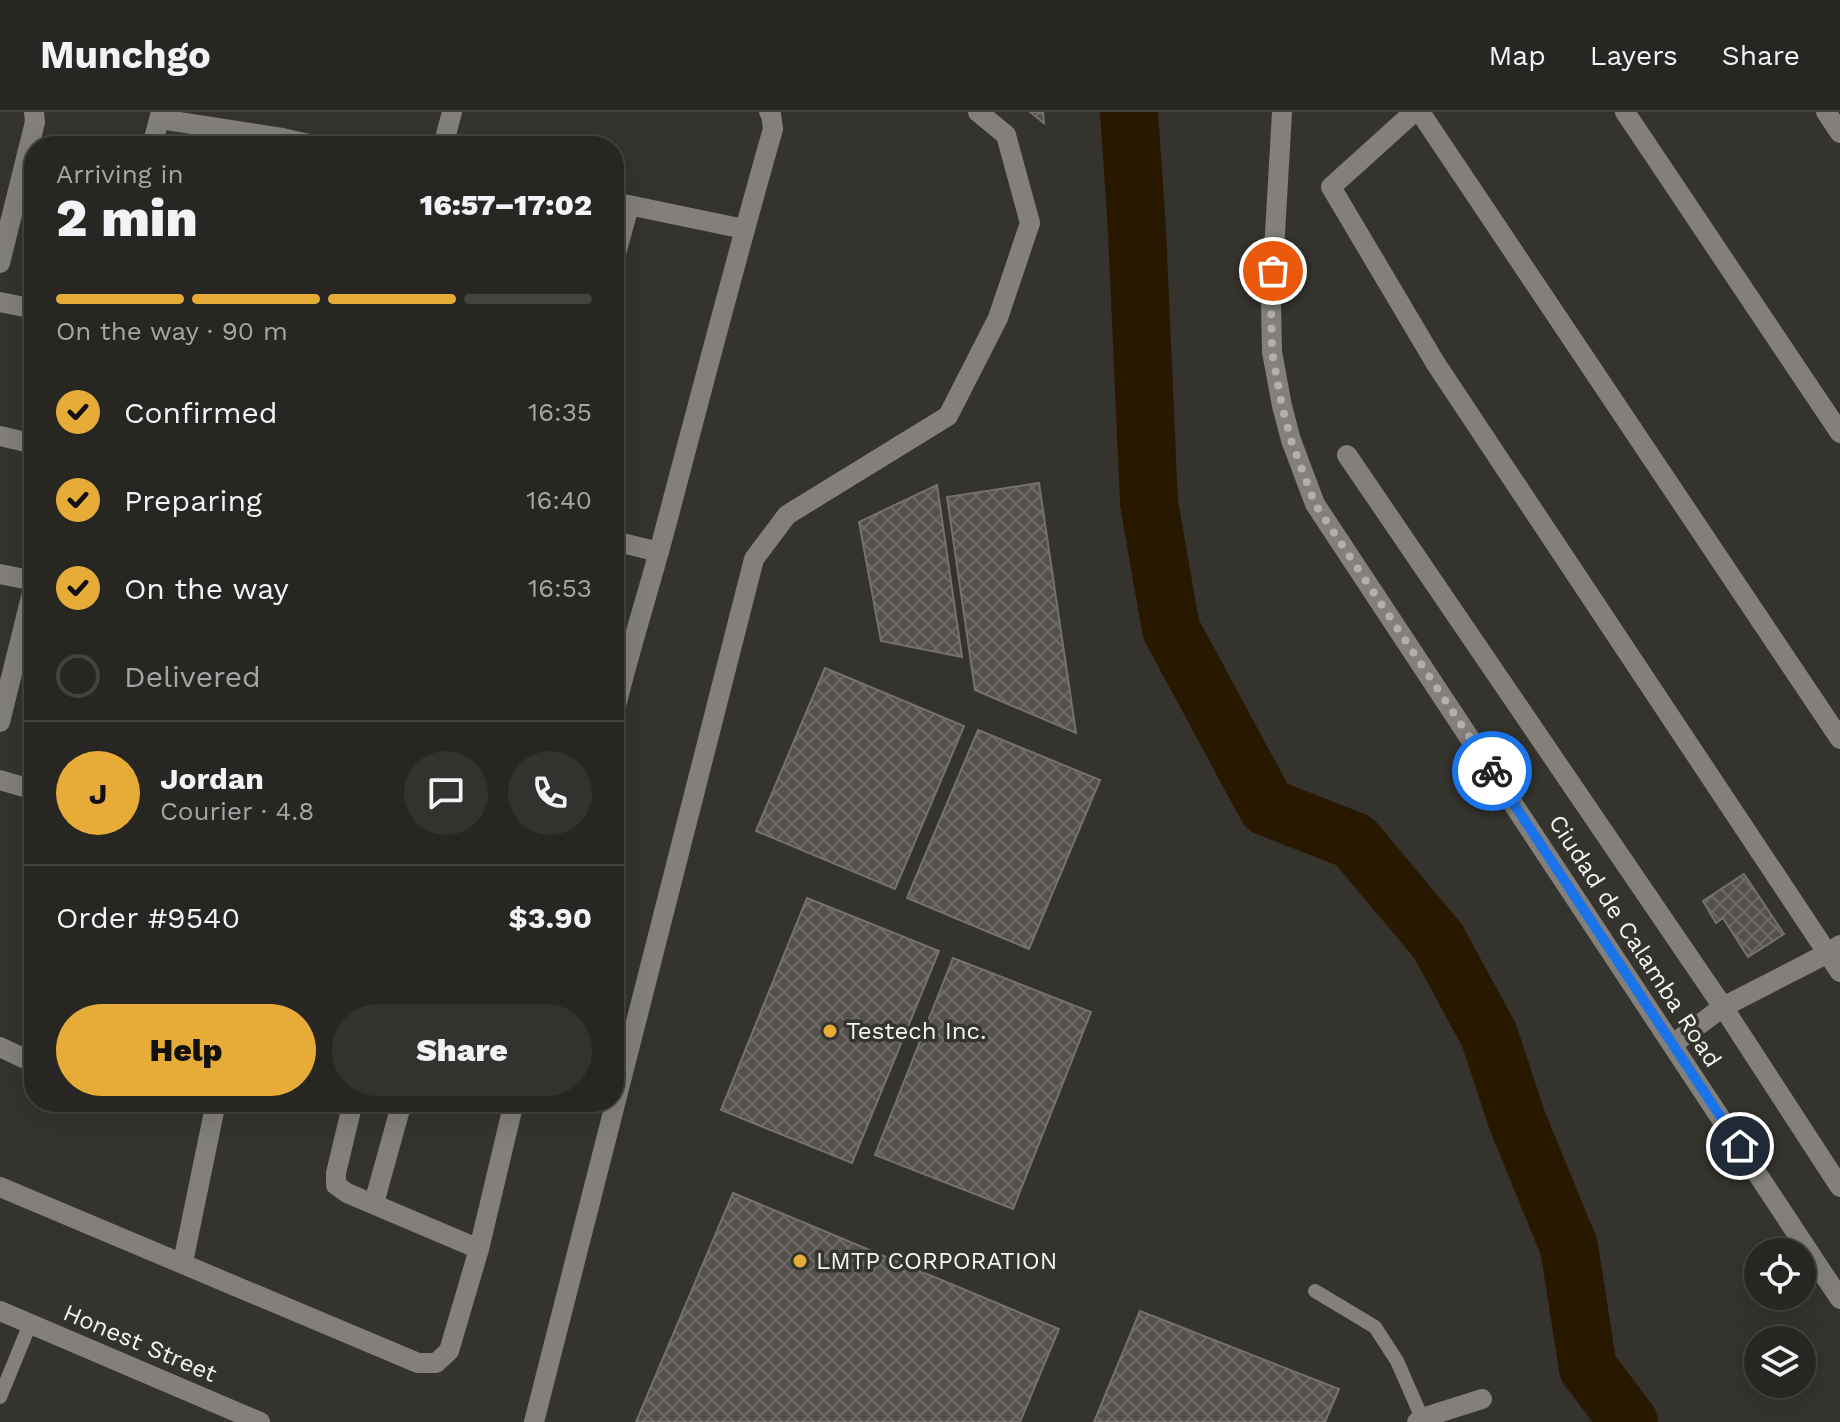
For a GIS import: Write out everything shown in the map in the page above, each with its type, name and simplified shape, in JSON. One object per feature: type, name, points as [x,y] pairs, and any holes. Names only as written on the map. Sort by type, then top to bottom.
[{"type":"street","points":[[32,136],[34,112]]},
{"type":"street","points":[[446,136],[452,112]]},
{"type":"street","points":[[624,1069],[754,559],[787,515],[948,416],[998,318],[1030,223],[1006,135],[978,112]]},
{"type":"street","name":"Ciudad de Calamba Road","points":[[1282,112],[1271,303],[1272,352],[1291,440],[1315,504],[1840,1299]]},
{"type":"street","points":[[1414,112],[1331,187],[1436,364],[1834,949],[1840,972]]},
{"type":"street","points":[[1420,112],[1840,739]]},
{"type":"street","points":[[1625,112],[1840,433]]},
{"type":"street","points":[[1826,112],[1840,133]]},
{"type":"street","points":[[624,658],[659,552],[773,129],[770,113]]},
{"type":"street","points":[[155,136],[160,116],[253,136]]},
{"type":"street","points":[[0,263],[24,166]]},
{"type":"street","points":[[624,205],[744,229]]},
{"type":"street","points":[[0,302],[24,307]]},
{"type":"street","points":[[0,436],[24,442]]},
{"type":"street","points":[[1347,455],[1723,1007],[1840,1187]]},
{"type":"street","points":[[624,543],[659,552]]},
{"type":"street","points":[[0,574],[24,580]]},
{"type":"street","points":[[0,718],[24,623]]},
{"type":"street","points":[[0,780],[24,787]]},
{"type":"street","points":[[1673,1044],[1723,1007],[1834,949]]},
{"type":"street","points":[[0,1047],[24,1058]]},
{"type":"street","points":[[183,1262],[214,1112]]},
{"type":"street","points":[[351,1112],[336,1185],[347,1193],[479,1249]]},
{"type":"street","points":[[374,1203],[399,1112]]},
{"type":"street","points":[[0,1187],[418,1363],[436,1363],[449,1351],[479,1249],[512,1112]]},
{"type":"street","points":[[534,1422],[613,1112]]},
{"type":"street","name":"Honest Street","points":[[0,1311],[260,1422]]},
{"type":"street","points":[[1420,1420],[1482,1399]]},
{"type":"lane","points":[[1315,1291],[1375,1327],[1397,1361],[1420,1420]]},
{"type":"lane","points":[[0,1397],[30,1324]]},
{"type":"building","points":[[1030,112],[1043,112],[1044,123]]},
{"type":"building","points":[[1039,483],[1076,733],[975,690],[947,497]]},
{"type":"building","points":[[937,485],[962,657],[881,641],[859,522]]},
{"type":"building","points":[[825,668],[964,726],[895,889],[756,831]]},
{"type":"building","points":[[978,730],[1100,780],[1029,949],[907,898]]},
{"type":"building","points":[[1744,874],[1784,934],[1748,957],[1723,918],[1716,923],[1703,901]]},
{"type":"building","name":"Testech Inc.","points":[[807,898],[939,951],[852,1163],[721,1110]]},
{"type":"building","points":[[953,958],[1091,1012],[1013,1209],[875,1155]]},
{"type":"building","name":"LMTP CORPORATION","points":[[733,1193],[1059,1329],[1020,1422],[636,1422]]},
{"type":"building","points":[[1140,1311],[1339,1389],[1325,1422],[1094,1422]]},
{"type":"waterway","points":[[1129,112],[1149,503],[1171,629],[1267,807],[1354,841],[1438,941],[1489,1035],[1517,1120],[1569,1247],[1588,1368],[1629,1422]]},
{"type":"way so far","points":[[1273,271],[1272,352],[1291,440],[1315,504],[1492,771]]},
{"type":"place","name":"Testech Inc.","points":[[830,1031]]},
{"type":"place","name":"LMTP CORPORATION","points":[[800,1261]]},
{"type":"route","points":[[1492,771],[1740,1146]]}]
